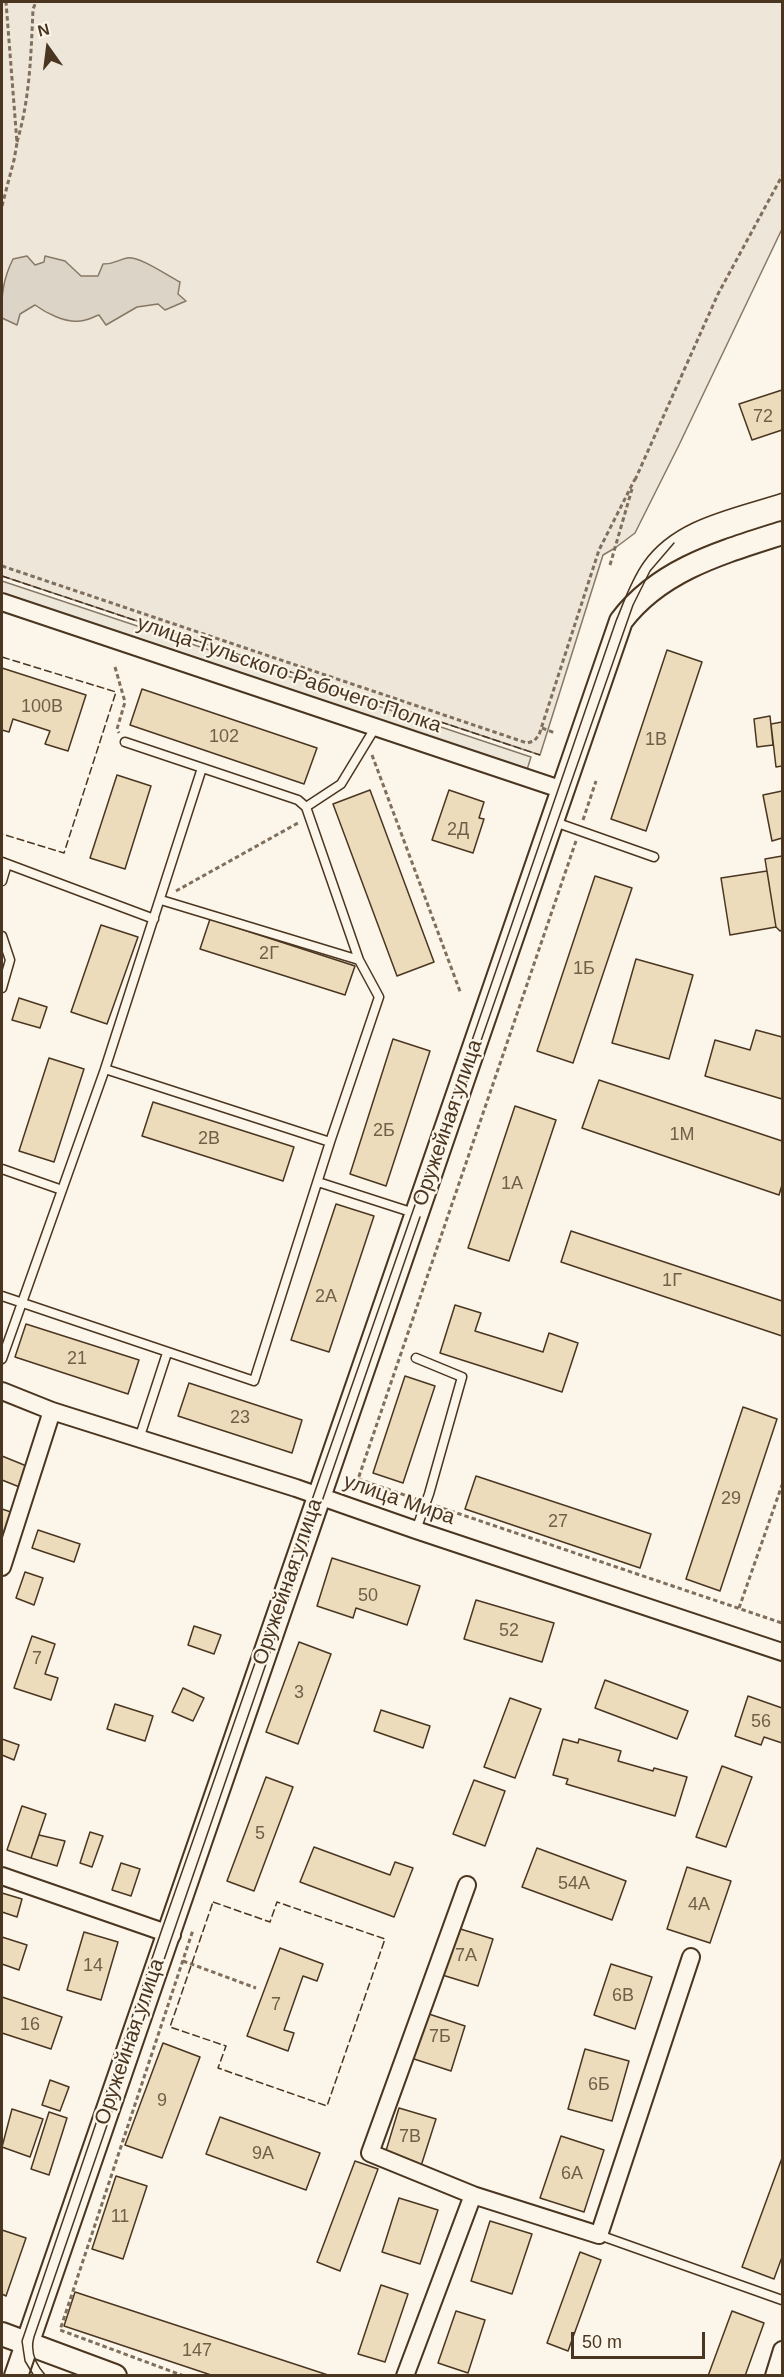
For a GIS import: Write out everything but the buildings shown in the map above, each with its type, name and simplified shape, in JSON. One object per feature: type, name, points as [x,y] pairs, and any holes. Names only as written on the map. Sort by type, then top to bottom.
[{"type":"street","name":"Оружейная улица","points":[[16,2376],[621,621],[633,605],[684,568],[783,533]]},
{"type":"street","name":"улица Тульского Рабочего Полка","points":[[2,602],[563,790]]},
{"type":"street","name":"улица Мира","points":[[2,1391],[52,1411],[318,1496],[783,1652]]},
{"type":"street","points":[[2,1567],[52,1411]]},
{"type":"street","points":[[2,1876],[170,1934]]},
{"type":"street","points":[[467,1885],[370,2153],[473,2195],[599,2235],[691,1957]]},
{"type":"street","points":[[405,2376],[473,2195]]},
{"type":"street","points":[[2,2334],[116,2376]]},
{"type":"street","points":[[774,2376],[783,2350]]},
{"type":"lane","points":[[306,807],[341,784],[375,728]]},
{"type":"lane","points":[[2,1296],[254,1381],[379,997],[359,960],[306,807],[298,800],[125,742]]},
{"type":"lane","points":[[2,1359],[105,1069],[202,768]]},
{"type":"lane","points":[[552,820],[654,857]]},
{"type":"lane","points":[[2,880],[4,863],[154,919]]},
{"type":"lane","points":[[161,900],[359,960]]},
{"type":"lane","points":[[2,936],[10,960],[2,988]]},
{"type":"lane","points":[[105,1069],[330,1142]]},
{"type":"lane","points":[[2,1169],[62,1190]]},
{"type":"lane","points":[[318,1182],[416,1214]]},
{"type":"lane","points":[[139,1438],[167,1353]]},
{"type":"lane","points":[[416,1358],[462,1377],[426,1503],[416,1530]]},
{"type":"lane","points":[[599,2235],[783,2300]]},
{"type":"path","points":[[2,206],[16,143],[6,2]]},
{"type":"path","points":[[16,143],[23,121],[33,9],[36,2]]},
{"type":"path","points":[[2,566],[527,743],[534,741],[542,728],[599,550],[635,479],[718,294],[783,176]]},
{"type":"path","points":[[610,565],[635,479]]},
{"type":"path","points":[[115,666],[125,702],[117,729],[125,742]]},
{"type":"path","points":[[542,728],[555,733]]},
{"type":"path","points":[[372,754],[461,994]]},
{"type":"path","points":[[596,781],[358,1479],[783,1623]]},
{"type":"path","points":[[161,900],[309,816]]},
{"type":"path","points":[[739,1608],[783,1485]]},
{"type":"path","points":[[184,2376],[60,2330],[193,1929]]},
{"type":"path","points":[[183,1961],[256,1988]]},
{"type":"shaded area","points":[[2,2],[782,2],[782,229],[635,533],[603,555],[540,755],[2,576]]},
{"type":"shaded area","points":[[27,256],[35,265],[44,262],[45,256],[65,261],[81,276],[98,276],[103,264],[132,258],[180,282],[178,294],[186,301],[165,310],[158,304],[137,307],[106,325],[99,315],[82,321],[74,321],[62,319],[35,305],[20,314],[17,325],[2,318],[3,288],[13,259]]},
{"type":"shaded area","points":[[2,581],[531,757],[526,773],[2,597]]},
{"type":"tram line","points":[[34,2376],[25,2361],[22,2341],[161,1932],[616,621],[639,569],[657,547],[672,535],[725,510],[782,493]]},
{"type":"tram line","points":[[461,1098],[633,605],[650,571],[674,543]]},
{"type":"tram line","points":[[46,2376],[35,2358],[34,2337],[420,1217]]},
{"type":"fence","points":[[2,576],[540,755]]},
{"type":"fence","points":[[2,657],[116,692],[64,853],[2,834]]},
{"type":"fence","points":[[213,1902],[270,1922],[277,1902],[385,1939],[327,2106],[218,2068],[226,2046],[170,2027],[213,1902]]}]
